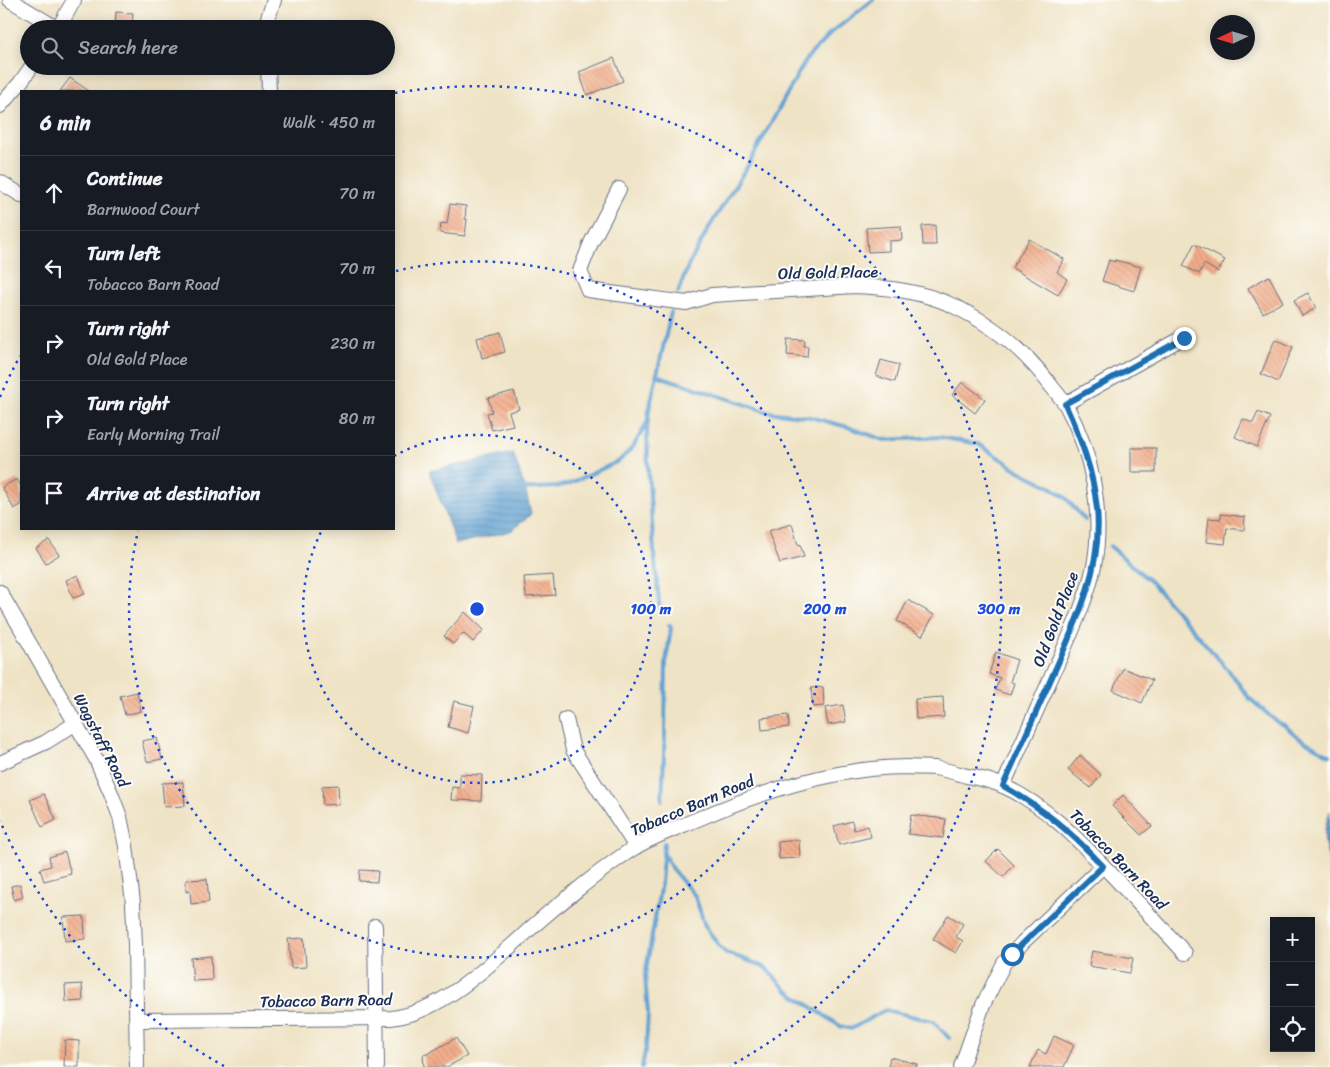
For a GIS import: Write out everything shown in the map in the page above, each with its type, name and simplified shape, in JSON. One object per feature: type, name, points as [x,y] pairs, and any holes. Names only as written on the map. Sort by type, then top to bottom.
[{"type":"street","points":[[10,0],[43,20]]},
{"type":"street","points":[[63,20],[74,0]]},
{"type":"street","points":[[267,20],[274,0]]},
{"type":"street","points":[[0,106],[26,75]]},
{"type":"street","points":[[268,75],[269,90]]},
{"type":"street","points":[[0,182],[20,194]]},
{"type":"street","name":"Old Gold Place","points":[[619,189],[591,243],[580,271],[588,290],[686,302],[712,294],[855,286],[878,287],[912,293],[946,303],[964,311],[1005,337],[1034,363],[1065,404],[1090,464],[1094,486],[1097,511],[1094,566],[1075,624],[1003,786]]},
{"type":"street","points":[[1065,404],[1184,338]]},
{"type":"street","name":"Wagstaff Road","points":[[0,592],[96,759],[120,818],[126,846],[133,903],[137,1067]]},
{"type":"street","points":[[566,719],[573,750],[636,846]]},
{"type":"street","points":[[0,763],[46,742],[76,723]]},
{"type":"street","name":"Tobacco Barn Road","points":[[137,1020],[405,1017],[432,1006],[469,981],[551,911],[636,846],[716,811],[759,796],[835,775],[885,767],[933,768],[1003,786],[1028,800],[1056,820],[1186,953]]},
{"type":"street","points":[[961,1067],[983,1005],[1004,963],[1023,942],[1103,866]]},
{"type":"street","points":[[375,926],[377,1067]]},
{"type":"water","points":[[513,453],[531,513],[511,531],[456,544],[429,471]]},
{"type":"water","points":[[1330,811],[1330,861],[1324,836]]},
{"type":"building","points":[[116,12],[133,13],[133,20],[116,20]]},
{"type":"building","points":[[614,58],[623,81],[587,95],[579,72]]},
{"type":"building","points":[[70,78],[88,90],[61,90]]},
{"type":"building","points":[[450,204],[466,206],[465,236],[440,233],[441,223],[447,224]]},
{"type":"building","points":[[935,225],[936,245],[923,245],[922,226]]},
{"type":"building","points":[[901,226],[902,240],[889,241],[889,251],[868,252],[866,228]]},
{"type":"building","points":[[1029,239],[1064,259],[1057,272],[1067,279],[1058,295],[1012,268]]},
{"type":"building","points":[[1194,244],[1225,260],[1218,272],[1204,264],[1199,274],[1183,266]]},
{"type":"building","points":[[1109,260],[1141,267],[1134,291],[1102,281]]},
{"type":"building","points":[[1269,276],[1283,302],[1263,313],[1248,288]]},
{"type":"building","points":[[1308,293],[1316,308],[1302,316],[1294,300]]},
{"type":"building","points":[[500,332],[505,352],[482,358],[477,338]]},
{"type":"building","points":[[788,339],[805,340],[804,346],[808,346],[807,357],[787,355]]},
{"type":"building","points":[[1275,339],[1293,347],[1278,382],[1261,374]]},
{"type":"building","points":[[881,360],[899,365],[895,382],[876,376]]},
{"type":"building","points":[[962,382],[985,399],[975,413],[952,395]]},
{"type":"building","points":[[514,391],[519,409],[509,412],[513,425],[492,430],[487,413],[492,412],[488,398]]},
{"type":"building","points":[[1258,412],[1270,417],[1257,447],[1235,437],[1243,419],[1253,423]]},
{"type":"building","points":[[1131,448],[1156,448],[1156,472],[1131,472]]},
{"type":"building","points":[[17,479],[20,484],[20,506],[14,509],[2,487]]},
{"type":"building","points":[[1221,514],[1245,517],[1244,530],[1227,528],[1225,544],[1206,542],[1209,518],[1221,519]]},
{"type":"building","points":[[792,524],[798,545],[800,544],[804,557],[780,563],[768,531]]},
{"type":"building","points":[[49,540],[59,555],[46,563],[36,548]]},
{"type":"building","points":[[78,575],[85,594],[73,598],[66,580]]},
{"type":"building","points":[[553,575],[555,595],[526,597],[524,577]]},
{"type":"building","points":[[908,600],[934,615],[922,636],[897,621]]},
{"type":"building","points":[[465,612],[484,630],[473,642],[463,633],[453,644],[444,636]]},
{"type":"building","points":[[996,652],[1017,660],[1010,682],[1014,683],[1010,695],[995,690],[1000,678],[989,674]]},
{"type":"building","points":[[1123,668],[1152,680],[1142,703],[1113,690]]},
{"type":"building","points":[[823,687],[824,706],[813,707],[811,688]]},
{"type":"building","points":[[137,692],[141,711],[125,715],[120,696]]},
{"type":"building","points":[[943,697],[944,717],[916,719],[915,699]]},
{"type":"building","points":[[454,701],[474,706],[468,733],[448,727]]},
{"type":"building","points":[[843,705],[846,722],[828,725],[825,708]]},
{"type":"building","points":[[788,715],[789,727],[762,730],[761,718]]},
{"type":"building","points":[[157,738],[162,759],[147,762],[142,741]]},
{"type":"building","points":[[1080,755],[1101,775],[1091,788],[1068,770]]},
{"type":"building","points":[[460,774],[482,775],[481,801],[451,800],[452,787],[460,788]]},
{"type":"building","points":[[183,782],[185,806],[164,807],[162,783]]},
{"type":"building","points":[[338,785],[339,804],[323,805],[322,786]]},
{"type":"building","points":[[44,794],[56,820],[42,827],[30,800]]},
{"type":"building","points":[[1123,795],[1152,826],[1141,835],[1112,806]]},
{"type":"building","points":[[911,815],[946,819],[943,838],[908,834]]},
{"type":"building","points":[[852,821],[854,830],[868,826],[871,837],[839,845],[834,826]]},
{"type":"building","points":[[799,840],[800,858],[779,859],[778,842]]},
{"type":"building","points":[[998,849],[1014,865],[1003,877],[986,861]]},
{"type":"building","points":[[65,852],[71,874],[44,881],[40,869],[51,866],[49,857]]},
{"type":"building","points":[[360,870],[378,871],[377,882],[359,881]]},
{"type":"building","points":[[207,879],[209,902],[191,904],[190,891],[186,892],[186,880]]},
{"type":"building","points":[[20,884],[23,897],[14,900],[11,886]]},
{"type":"building","points":[[948,915],[963,924],[956,937],[963,941],[956,953],[933,939]]},
{"type":"building","points":[[84,916],[85,939],[65,941],[63,917]]},
{"type":"building","points":[[304,938],[306,967],[291,968],[288,939]]},
{"type":"building","points":[[1092,951],[1133,958],[1130,973],[1089,966]]},
{"type":"building","points":[[211,956],[212,980],[193,981],[191,958]]},
{"type":"building","points":[[82,984],[83,1001],[66,1002],[65,985]]},
{"type":"building","points":[[1054,1036],[1074,1045],[1064,1067],[1030,1067],[1038,1050],[1046,1054]]},
{"type":"building","points":[[456,1038],[467,1056],[447,1067],[424,1067],[423,1055]]},
{"type":"building","points":[[65,1040],[79,1041],[79,1067],[64,1067]]},
{"type":"building","points":[[890,1057],[917,1064],[916,1067],[888,1067]]},
{"type":"waterway","points":[[678,292],[689,264],[710,226],[747,167],[809,56],[831,33],[873,0]]},
{"type":"waterway","points":[[660,612],[648,469],[647,430],[649,410],[671,312]]},
{"type":"waterway","points":[[656,375],[768,412],[810,417],[848,427],[884,440],[939,437],[978,444],[1021,472],[1049,486],[1065,497],[1085,520]]},
{"type":"waterway","points":[[521,489],[555,487],[569,484],[619,461],[633,447],[648,421]]},
{"type":"waterway","points":[[1110,546],[1151,582],[1230,672],[1249,698],[1299,738],[1330,755]]},
{"type":"waterway","points":[[662,800],[666,662],[671,628],[669,625]]},
{"type":"waterway","points":[[642,1067],[646,1046],[648,1013],[645,976],[661,883],[664,843]]},
{"type":"waterway","points":[[663,852],[672,869],[695,896],[705,926],[726,953],[767,969],[786,990],[840,1026],[851,1029],[885,1010],[933,1021],[949,1038]]},
{"type":"route","points":[[1012,954],[1103,866],[1084,845],[1056,820],[1028,800],[1003,786],[1075,624],[1094,566],[1097,536],[1094,486],[1090,464],[1065,404],[1184,338]]}]
